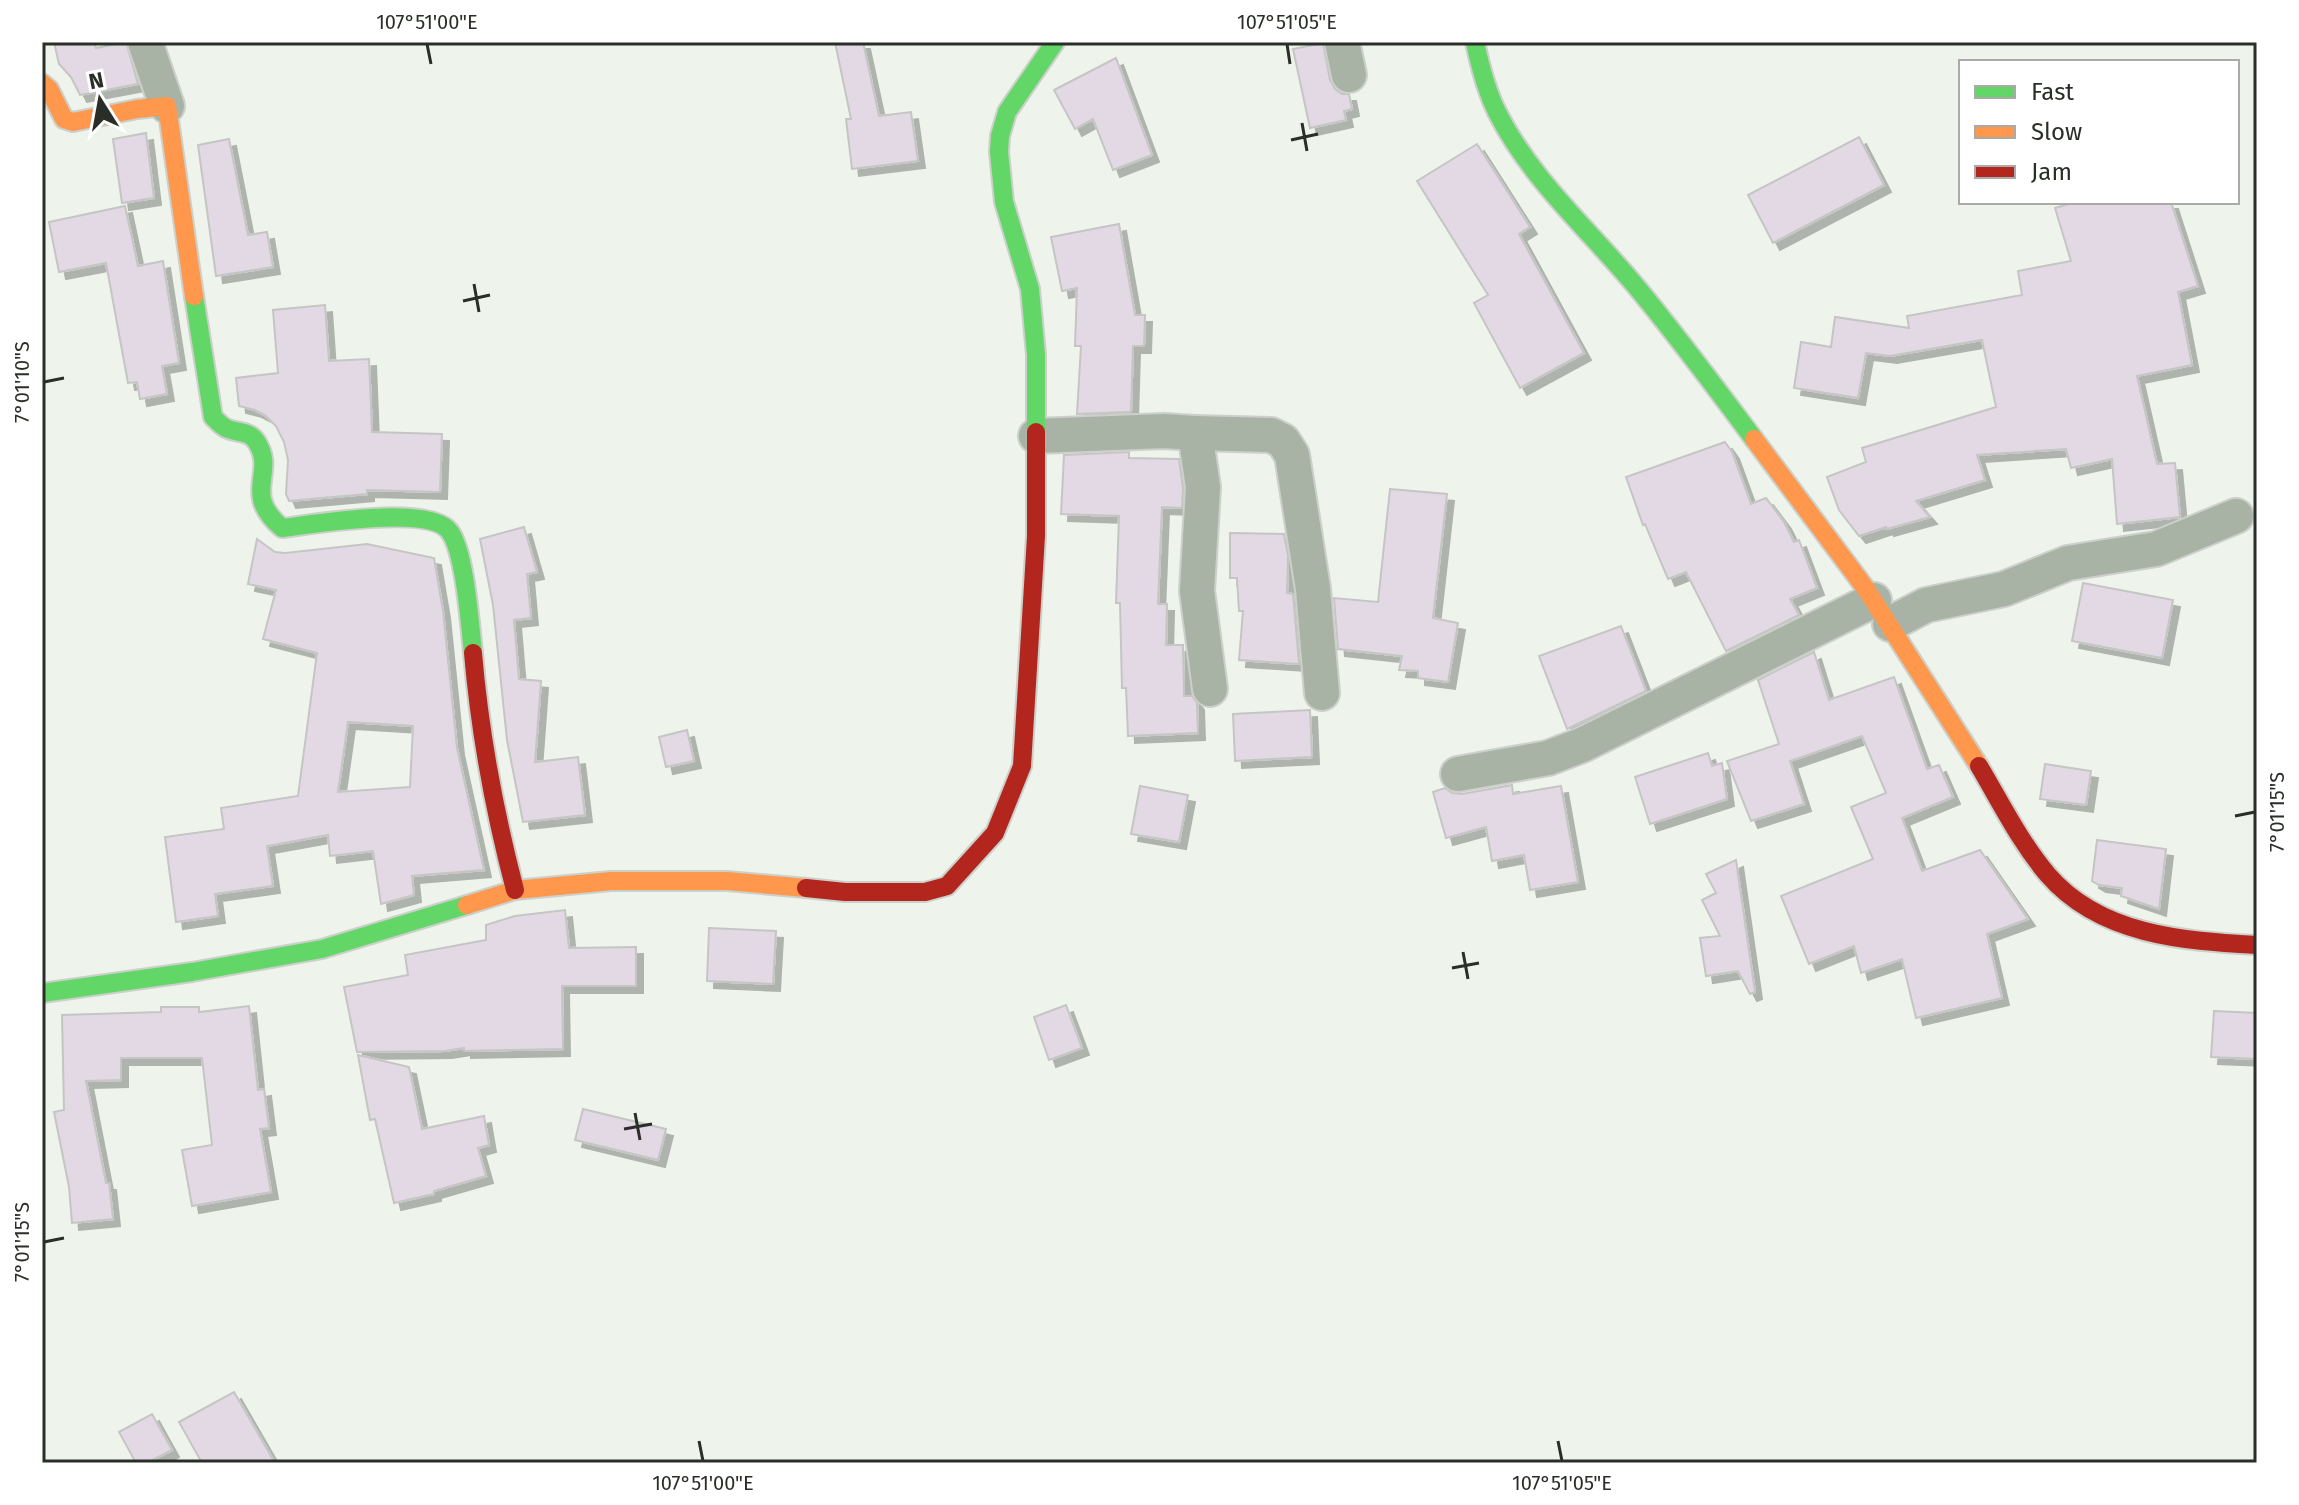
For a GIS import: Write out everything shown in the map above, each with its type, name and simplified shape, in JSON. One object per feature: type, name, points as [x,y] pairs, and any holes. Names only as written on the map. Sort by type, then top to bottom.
[{"type":"street","points":[[145,42],[167,106],[213,417],[224,428],[255,438],[263,454],[261,506],[268,518],[282,528],[399,517],[441,523],[454,536],[467,605],[479,726],[498,827],[515,890]]},
{"type":"street","points":[[42,993],[192,972],[322,949],[515,890],[611,881],[727,881],[845,892],[925,892],[947,886],[995,833],[1022,766],[1036,536],[1036,355],[1030,289],[1004,202],[999,152],[1007,112],[1055,42]]},
{"type":"street","points":[[1342,42],[1349,75]]},
{"type":"street","points":[[1475,42],[1488,95],[1504,127],[1530,164],[1668,326],[1882,612],[2003,807],[2054,880],[2082,904],[2113,923],[2159,935],[2257,945]]},
{"type":"street","points":[[42,83],[49,89],[64,119],[73,122],[167,106]]},
{"type":"street","points":[[1036,436],[1164,431],[1271,435],[1283,441],[1292,455],[1313,589],[1322,693]]},
{"type":"street","points":[[1195,433],[1203,487],[1197,591],[1210,689]]},
{"type":"street","points":[[1458,774],[1548,758],[1882,612],[2004,589],[2068,563],[2156,549],[2236,516]]},
{"type":"building","points":[[54,42],[94,42],[96,48],[126,42],[138,84],[80,95],[71,77],[59,64]]},
{"type":"building","points":[[835,42],[863,42],[879,116],[911,112],[918,161],[852,169],[846,119],[851,119]]},
{"type":"building","points":[[1323,43],[1330,80],[1335,89],[1349,94],[1352,109],[1344,111],[1346,120],[1310,128],[1293,49]]},
{"type":"building","points":[[1116,58],[1152,155],[1113,170],[1093,119],[1075,129],[1054,90]]},
{"type":"building","points":[[146,133],[154,198],[122,203],[113,139]]},
{"type":"building","points":[[1859,137],[1884,185],[1773,243],[1748,195]]},
{"type":"building","points":[[229,139],[248,235],[267,232],[273,267],[216,276],[198,145]]},
{"type":"building","points":[[1477,144],[1530,227],[1519,234],[1584,353],[1520,388],[1474,303],[1488,295],[1417,181]]},
{"type":"building","points":[[2069,204],[2172,204],[2198,286],[2178,292],[2192,365],[2137,376],[2157,464],[2175,463],[2180,517],[2117,524],[2112,459],[2071,468],[2066,449],[1977,455],[1985,480],[1916,501],[1930,517],[1859,536],[1839,510],[1827,477],[1866,462],[1862,448],[1996,407],[1982,340],[1890,356],[1866,353],[1858,398],[1794,388],[1801,342],[1831,347],[1835,317],[1909,328],[1907,316],[2022,295],[2018,271],[2071,261],[2055,208]]},
{"type":"building","points":[[125,206],[138,266],[163,261],[179,363],[162,366],[167,394],[140,399],[137,382],[128,383],[106,263],[59,272],[49,222]]},
{"type":"building","points":[[1119,224],[1135,315],[1145,315],[1144,346],[1133,346],[1131,412],[1077,414],[1081,346],[1075,346],[1077,288],[1062,291],[1051,237]]},
{"type":"building","points":[[325,305],[329,361],[369,359],[372,432],[442,434],[440,492],[367,490],[367,494],[289,501],[286,494],[288,460],[284,442],[276,426],[266,416],[239,406],[236,378],[278,373],[273,310]]},
{"type":"building","points":[[1725,442],[1732,452],[1751,504],[1766,498],[1794,542],[1799,540],[1817,588],[1790,599],[1799,615],[1726,651],[1686,572],[1668,579],[1643,525],[1626,477]]},
{"type":"building","points":[[1129,452],[1129,458],[1179,459],[1182,508],[1162,507],[1158,604],[1167,604],[1166,645],[1183,645],[1184,696],[1192,696],[1197,703],[1198,733],[1128,736],[1126,688],[1122,688],[1120,603],[1116,603],[1119,516],[1061,514],[1064,455]]},
{"type":"building","points":[[1390,489],[1447,494],[1433,618],[1458,623],[1448,682],[1418,678],[1418,671],[1399,670],[1402,656],[1338,649],[1334,598],[1378,602]]},
{"type":"building","points":[[524,527],[537,572],[527,574],[531,618],[514,620],[519,679],[541,681],[535,762],[578,757],[585,815],[523,822],[507,740],[493,605],[480,539]]},
{"type":"building","points":[[1230,533],[1284,534],[1288,556],[1287,593],[1293,594],[1299,664],[1239,660],[1243,611],[1239,611],[1237,578],[1230,578]]},
{"type":"building","points":[[257,539],[275,552],[367,544],[434,558],[443,611],[457,748],[484,870],[412,876],[414,895],[381,904],[373,851],[330,856],[328,835],[267,846],[273,886],[215,894],[218,916],[176,922],[165,837],[224,829],[221,808],[298,796],[317,653],[263,639],[276,590],[248,584]],"holes":[[[348,722],[413,726],[410,787],[338,792]]]},
{"type":"building","points":[[2083,583],[2173,600],[2162,658],[2072,641]]},
{"type":"building","points":[[1621,626],[1646,691],[1567,729],[1539,656]]},
{"type":"building","points":[[1814,652],[1829,700],[1894,677],[1927,769],[1939,765],[1953,797],[1902,818],[1922,871],[1980,850],[2028,919],[1987,934],[2002,998],[1916,1018],[1902,959],[1861,973],[1854,946],[1809,964],[1781,896],[1873,859],[1851,807],[1886,793],[1862,736],[1790,761],[1804,804],[1751,821],[1727,761],[1779,744],[1758,680]]},
{"type":"building","points":[[1310,710],[1312,757],[1235,761],[1233,714]]},
{"type":"building","points":[[687,730],[694,761],[666,767],[659,737]]},
{"type":"building","points":[[1708,753],[1712,766],[1722,763],[1727,799],[1650,824],[1635,777]]},
{"type":"building","points":[[2045,764],[2091,771],[2086,805],[2040,799]]},
{"type":"building","points":[[1512,785],[1513,794],[1561,786],[1578,882],[1530,890],[1524,855],[1492,861],[1486,827],[1446,838],[1433,792],[1445,788],[1462,794]]},
{"type":"building","points":[[1140,786],[1188,795],[1179,842],[1131,834]]},
{"type":"building","points":[[2097,840],[2166,849],[2159,909],[2121,896],[2122,888],[2092,881]]},
{"type":"building","points":[[1736,860],[1755,992],[1750,994],[1738,971],[1706,976],[1700,938],[1720,936],[1702,900],[1716,893],[1706,874]]},
{"type":"building","points":[[565,910],[569,948],[636,947],[636,986],[562,986],[563,1049],[464,1051],[464,1048],[357,1052],[344,987],[408,975],[405,955],[486,940],[486,925],[515,916]]},
{"type":"building","points":[[709,928],[776,931],[773,984],[707,981]]},
{"type":"building","points":[[1066,1005],[1082,1048],[1049,1060],[1034,1017]]},
{"type":"building","points":[[249,1006],[258,1090],[264,1089],[269,1128],[260,1129],[271,1192],[192,1206],[182,1150],[212,1145],[202,1058],[121,1058],[121,1080],[86,1081],[106,1183],[109,1183],[113,1219],[72,1223],[69,1187],[54,1112],[64,1110],[62,1015],[161,1012],[161,1007],[199,1007],[199,1012]]},
{"type":"building","points":[[2214,1011],[2257,1013],[2257,1059],[2211,1057]]},
{"type":"building","points":[[358,1055],[409,1067],[422,1129],[484,1116],[489,1145],[478,1148],[486,1176],[434,1191],[434,1194],[394,1203],[375,1119],[370,1120]]},
{"type":"building","points":[[583,1109],[666,1129],[658,1160],[575,1140]]},
{"type":"building","points":[[234,1392],[275,1463],[202,1463],[179,1422]]},
{"type":"building","points":[[152,1414],[172,1450],[147,1463],[136,1463],[119,1432]]},
{"type":"traffic: fast","points":[[1036,432],[1036,355],[1030,289],[1004,202],[999,152],[1007,112],[1055,42]]},
{"type":"traffic: fast","points":[[1475,42],[1493,104],[1526,159],[1650,303],[1754,439]]},
{"type":"traffic: fast","points":[[194,296],[213,417],[226,428],[247,434],[256,441],[262,453],[263,504],[270,515],[282,528],[397,517],[439,524],[450,532],[460,556],[473,653]]},
{"type":"traffic: fast","points":[[42,993],[192,972],[322,949],[467,905]]},
{"type":"traffic: slow","points":[[42,83],[49,89],[64,119],[73,122],[167,106],[194,296]]},
{"type":"traffic: slow","points":[[1754,439],[1866,589],[1979,766]]},
{"type":"traffic: slow","points":[[467,905],[515,890],[611,881],[727,881],[806,888]]},
{"type":"traffic: jam","points":[[806,888],[845,892],[925,892],[947,886],[995,833],[1022,766],[1036,536],[1036,432]]},
{"type":"traffic: jam","points":[[473,653],[489,772],[515,890]]},
{"type":"traffic: jam","points":[[1979,766],[2028,849],[2048,875],[2092,911],[2144,931],[2172,937],[2257,945]]}]
